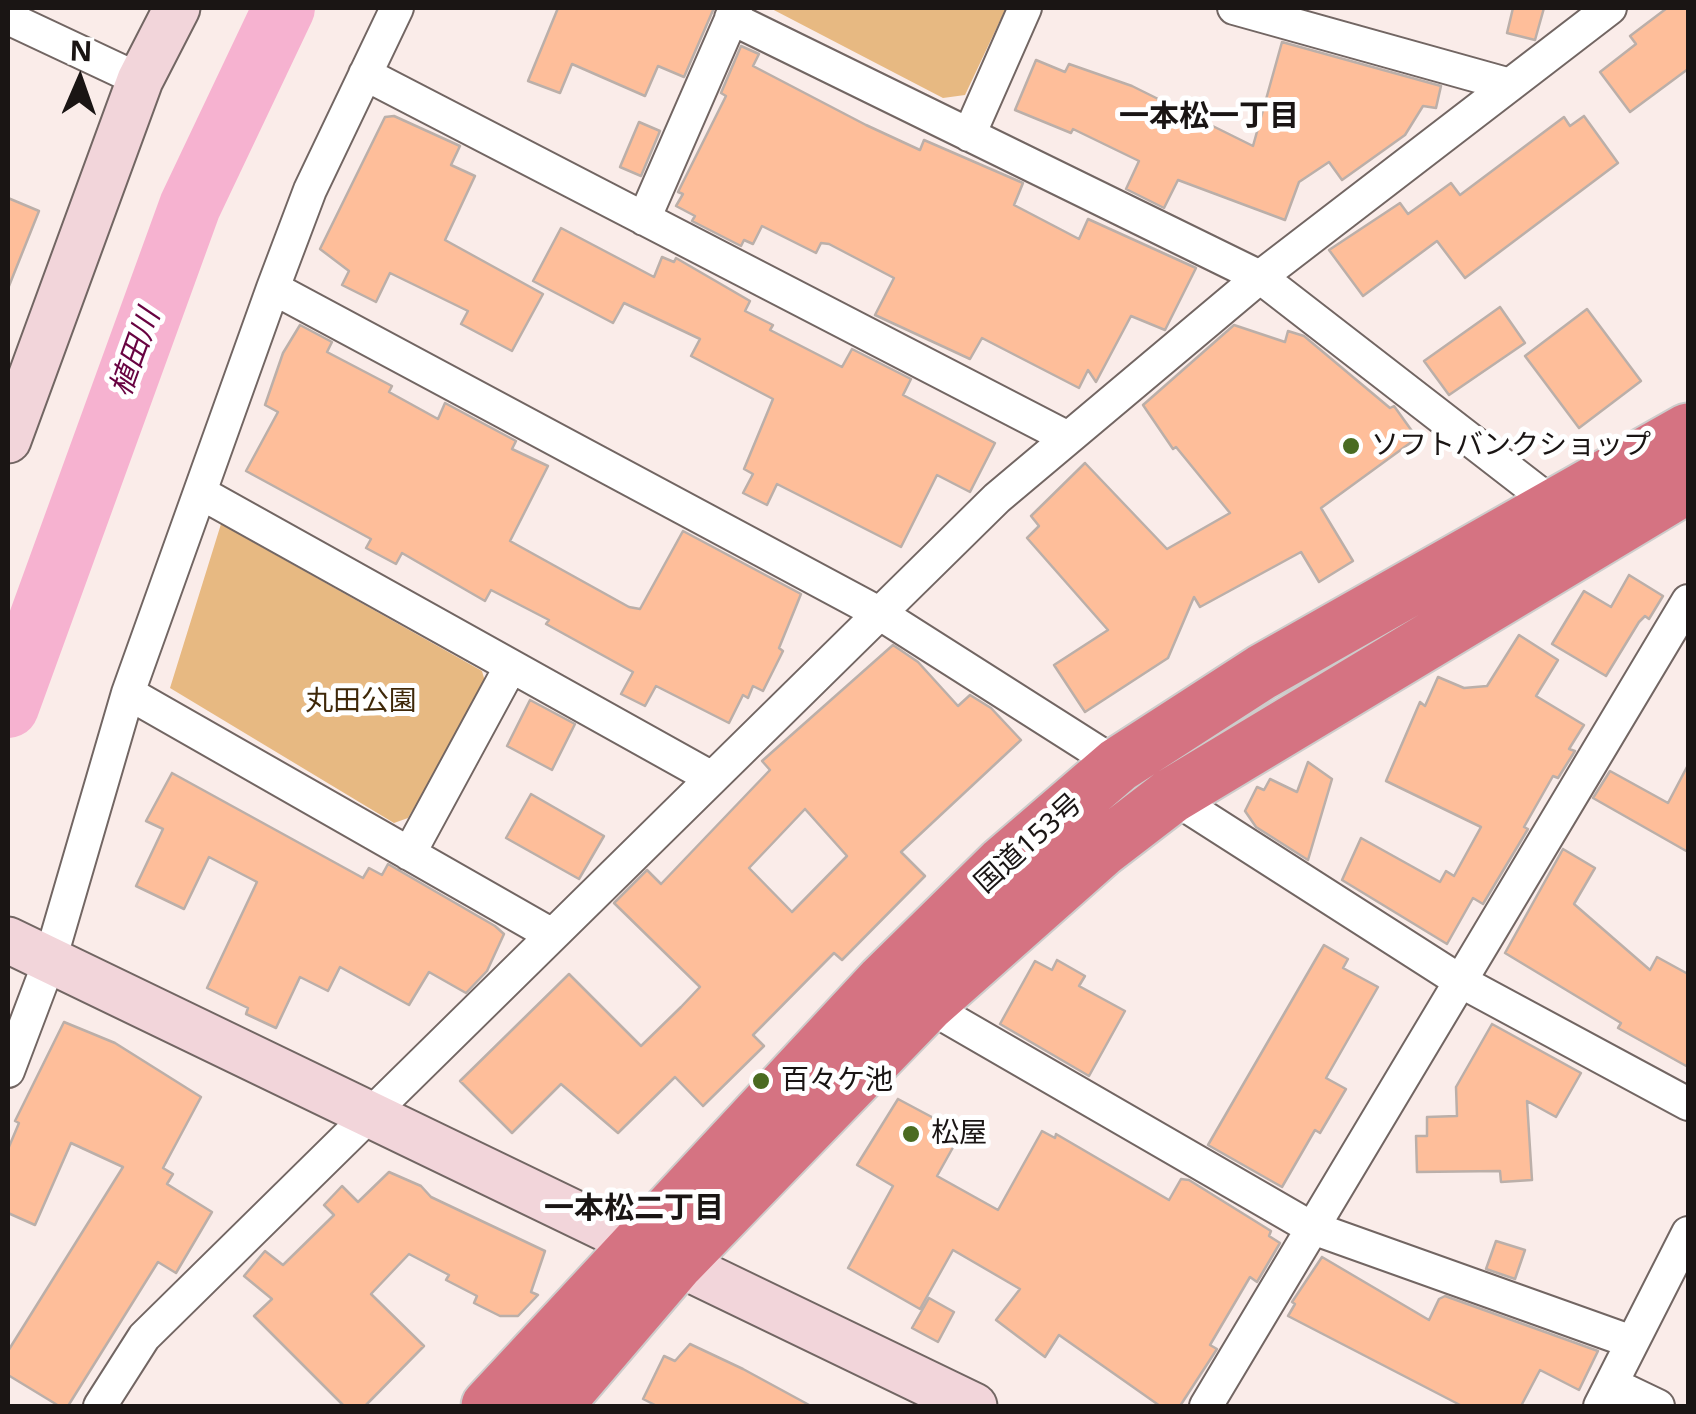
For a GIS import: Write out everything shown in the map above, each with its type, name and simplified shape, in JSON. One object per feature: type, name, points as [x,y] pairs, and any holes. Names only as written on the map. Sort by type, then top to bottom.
[{"type":"highway","name":"国道153号","points":[[554,1406],[658,1253],[898,968],[1003,864],[1118,765],[1262,672],[1688,431]]},
{"type":"highway","name":"国道153号","points":[[489,1406],[1102,849],[1171,796],[1688,485]]},
{"type":"street","points":[[8,440],[140,80],[177,8]]},
{"type":"street","points":[[8,1072],[29,950],[128,693],[310,190],[396,8]]},
{"type":"street","points":[[969,135],[1025,8]]},
{"type":"street","points":[[1234,8],[1510,85]]},
{"type":"street","points":[[100,1406],[144,1336],[997,498],[1260,277],[1610,8]]},
{"type":"street","points":[[644,219],[734,13],[969,135],[1260,277],[1556,507]]},
{"type":"street","points":[[8,18],[140,80]]},
{"type":"street","points":[[365,74],[1068,438]]},
{"type":"street","points":[[273,288],[879,614],[1118,765]]},
{"type":"street","points":[[201,493],[712,778]]},
{"type":"street","points":[[1206,1406],[1688,601]]},
{"type":"street","points":[[409,854],[511,666]]},
{"type":"street","points":[[128,693],[552,936]]},
{"type":"street","points":[[1171,796],[1460,981],[1688,1104]]},
{"type":"street","points":[[29,950],[974,1406]]},
{"type":"street","points":[[926,1005],[1310,1228],[1632,1342]]},
{"type":"street","points":[[1658,1406],[1606,1395],[1688,1233]]},
{"type":"green space","points":[[770,8],[1006,8],[965,95],[943,98]]},
{"type":"green space","name":"丸田公園","points":[[221,524],[482,671],[486,685],[408,818],[394,823],[170,688]]},
{"type":"building","points":[[558,8],[714,8],[684,77],[658,66],[645,96],[572,64],[560,93],[528,81]]},
{"type":"building","points":[[1513,8],[1544,8],[1535,40],[1507,33]]},
{"type":"building","points":[[1667,8],[1688,8],[1688,69],[1630,112],[1600,72],[1636,44],[1630,36]]},
{"type":"building","points":[[1282,42],[1441,86],[1436,108],[1423,106],[1405,135],[1342,180],[1329,162],[1299,182],[1285,220],[1178,180],[1164,208],[1126,189],[1139,161],[1073,129],[1071,133],[1015,110],[1036,60],[1065,72],[1069,64],[1132,86],[1253,146]]},
{"type":"building","points":[[741,46],[759,54],[753,66],[866,125],[920,150],[924,140],[1023,183],[1014,205],[1079,239],[1088,219],[1196,268],[1165,330],[1131,316],[1096,382],[1088,370],[1079,388],[982,338],[970,359],[875,315],[894,278],[829,244],[821,243],[816,253],[762,226],[753,244],[744,240],[741,246],[692,221],[695,216],[676,206],[683,194],[678,192],[726,96],[721,93]]},
{"type":"building","points":[[394,116],[460,146],[451,165],[475,176],[445,240],[543,294],[512,351],[461,324],[468,311],[390,273],[376,302],[342,285],[349,271],[320,249],[385,117]]},
{"type":"building","points":[[1584,116],[1618,163],[1465,278],[1437,241],[1363,296],[1329,250],[1400,203],[1408,214],[1451,183],[1460,195],[1564,117],[1570,126]]},
{"type":"building","points":[[639,122],[660,131],[641,176],[620,167]]},
{"type":"building","points":[[8,198],[39,211],[9,286],[8,285]]},
{"type":"building","points":[[561,228],[654,277],[662,257],[674,262],[676,258],[750,301],[745,311],[773,325],[770,330],[842,367],[852,349],[911,379],[903,395],[995,443],[970,492],[937,475],[901,547],[777,484],[767,505],[743,493],[753,474],[744,469],[773,399],[691,356],[700,339],[624,303],[613,323],[533,281]]},
{"type":"building","points":[[1500,307],[1525,343],[1449,395],[1424,361]]},
{"type":"building","points":[[1587,309],[1641,381],[1579,428],[1525,356]]},
{"type":"building","points":[[300,325],[332,342],[327,352],[392,386],[389,392],[438,419],[445,403],[516,441],[512,449],[548,466],[510,541],[629,607],[640,609],[683,531],[801,594],[779,648],[783,651],[763,691],[753,686],[748,698],[743,695],[729,723],[656,686],[645,706],[621,694],[633,672],[546,624],[549,620],[491,590],[485,601],[402,553],[396,564],[366,548],[371,539],[246,471],[278,412],[265,405],[283,353]]},
{"type":"building","points":[[1234,325],[1285,342],[1288,331],[1304,336],[1390,408],[1394,406],[1417,438],[1321,508],[1353,561],[1319,582],[1301,552],[1200,607],[1194,597],[1168,658],[1085,712],[1054,665],[1108,630],[1027,538],[1039,526],[1031,516],[1085,463],[1167,549],[1230,513],[1176,447],[1173,449],[1143,405]]},
{"type":"building","points":[[1629,575],[1663,596],[1649,619],[1645,616],[1639,622],[1606,676],[1552,644],[1584,591],[1611,607]]},
{"type":"building","points":[[1519,635],[1558,660],[1536,696],[1584,725],[1569,749],[1575,751],[1558,778],[1553,776],[1524,827],[1528,829],[1483,904],[1473,898],[1447,944],[1342,880],[1361,838],[1440,882],[1446,871],[1454,876],[1481,827],[1386,781],[1420,702],[1425,706],[1438,677],[1464,688],[1487,686]]},
{"type":"building","points":[[893,645],[918,662],[958,706],[970,695],[991,708],[1021,740],[901,852],[925,876],[842,960],[834,953],[753,1035],[764,1046],[703,1106],[675,1077],[618,1133],[561,1084],[512,1133],[460,1081],[569,974],[641,1046],[700,987],[614,903],[647,870],[661,884],[770,770],[762,761]],"holes":[[[805,809],[847,856],[792,912],[749,868]]]},
{"type":"building","points":[[530,700],[575,724],[552,770],[507,746]]},
{"type":"building","points":[[1308,762],[1332,779],[1308,860],[1256,827],[1245,811],[1257,787],[1264,790],[1270,779],[1297,792]]},
{"type":"building","points":[[1688,765],[1688,852],[1593,798],[1610,771],[1668,803]]},
{"type":"building","points":[[172,773],[363,878],[369,868],[382,875],[388,864],[495,926],[504,934],[487,971],[466,993],[429,972],[409,1005],[340,967],[328,991],[300,977],[276,1028],[246,1014],[248,1008],[207,988],[257,882],[209,857],[184,909],[136,886],[163,829],[146,821]]},
{"type":"building","points":[[531,794],[604,836],[579,879],[506,838]]},
{"type":"building","points":[[1563,849],[1595,868],[1574,904],[1650,970],[1657,957],[1688,974],[1688,1067],[1618,1028],[1621,1023],[1505,953]]},
{"type":"building","points":[[1324,945],[1348,959],[1343,968],[1378,987],[1326,1078],[1346,1089],[1320,1133],[1315,1130],[1282,1187],[1208,1145]]},
{"type":"building","points":[[1057,960],[1085,976],[1079,986],[1125,1011],[1089,1076],[1000,1024],[1035,961],[1052,970]]},
{"type":"building","points":[[64,1022],[115,1043],[201,1097],[163,1168],[173,1174],[167,1184],[212,1212],[176,1273],[158,1262],[68,1406],[59,1406],[8,1375],[8,1351],[123,1167],[71,1143],[35,1225],[8,1213],[8,1149],[19,1123],[15,1121]]},
{"type":"building","points":[[1492,1024],[1581,1073],[1556,1117],[1527,1101],[1532,1180],[1501,1182],[1500,1171],[1417,1172],[1416,1136],[1427,1136],[1427,1117],[1457,1116],[1456,1087]]},
{"type":"building","points":[[898,1099],[943,1123],[938,1132],[956,1142],[937,1176],[998,1210],[1042,1131],[1055,1138],[1056,1134],[1169,1200],[1181,1179],[1189,1180],[1271,1231],[1269,1236],[1280,1243],[1257,1282],[1250,1277],[1210,1345],[1217,1349],[1180,1406],[1160,1406],[1059,1335],[1045,1357],[996,1320],[1020,1289],[953,1250],[920,1309],[848,1268],[893,1186],[857,1165]]},
{"type":"building","points":[[389,1172],[421,1186],[431,1197],[545,1251],[531,1292],[538,1295],[518,1316],[500,1316],[474,1303],[477,1296],[446,1280],[449,1275],[409,1254],[371,1294],[424,1346],[365,1406],[344,1406],[254,1316],[272,1299],[244,1276],[265,1251],[283,1265],[334,1215],[324,1205],[342,1186],[358,1202]]},
{"type":"building","points":[[1496,1241],[1525,1250],[1515,1279],[1486,1269]]},
{"type":"building","points":[[1322,1257],[1429,1320],[1439,1299],[1445,1296],[1598,1351],[1579,1390],[1540,1370],[1521,1406],[1462,1406],[1288,1316],[1295,1304],[1292,1302]]},
{"type":"building","points":[[929,1298],[954,1312],[938,1342],[912,1328]]},
{"type":"building","points":[[690,1344],[811,1406],[657,1406],[643,1399],[664,1356],[675,1361]]},
{"type":"waterway","name":"植田川","points":[[8,707],[190,206],[284,8]]},
{"type":"place","name":"ソフトバンクショップ","points":[[1351,446]]},
{"type":"place","name":"百々ケ池","points":[[761,1081]]},
{"type":"place","name":"松屋","points":[[911,1134]]},
{"type":"district","name":"一本松一丁目","points":[[1209,117]]},
{"type":"district","name":"一本松二丁目","points":[[634,1209]]}]
